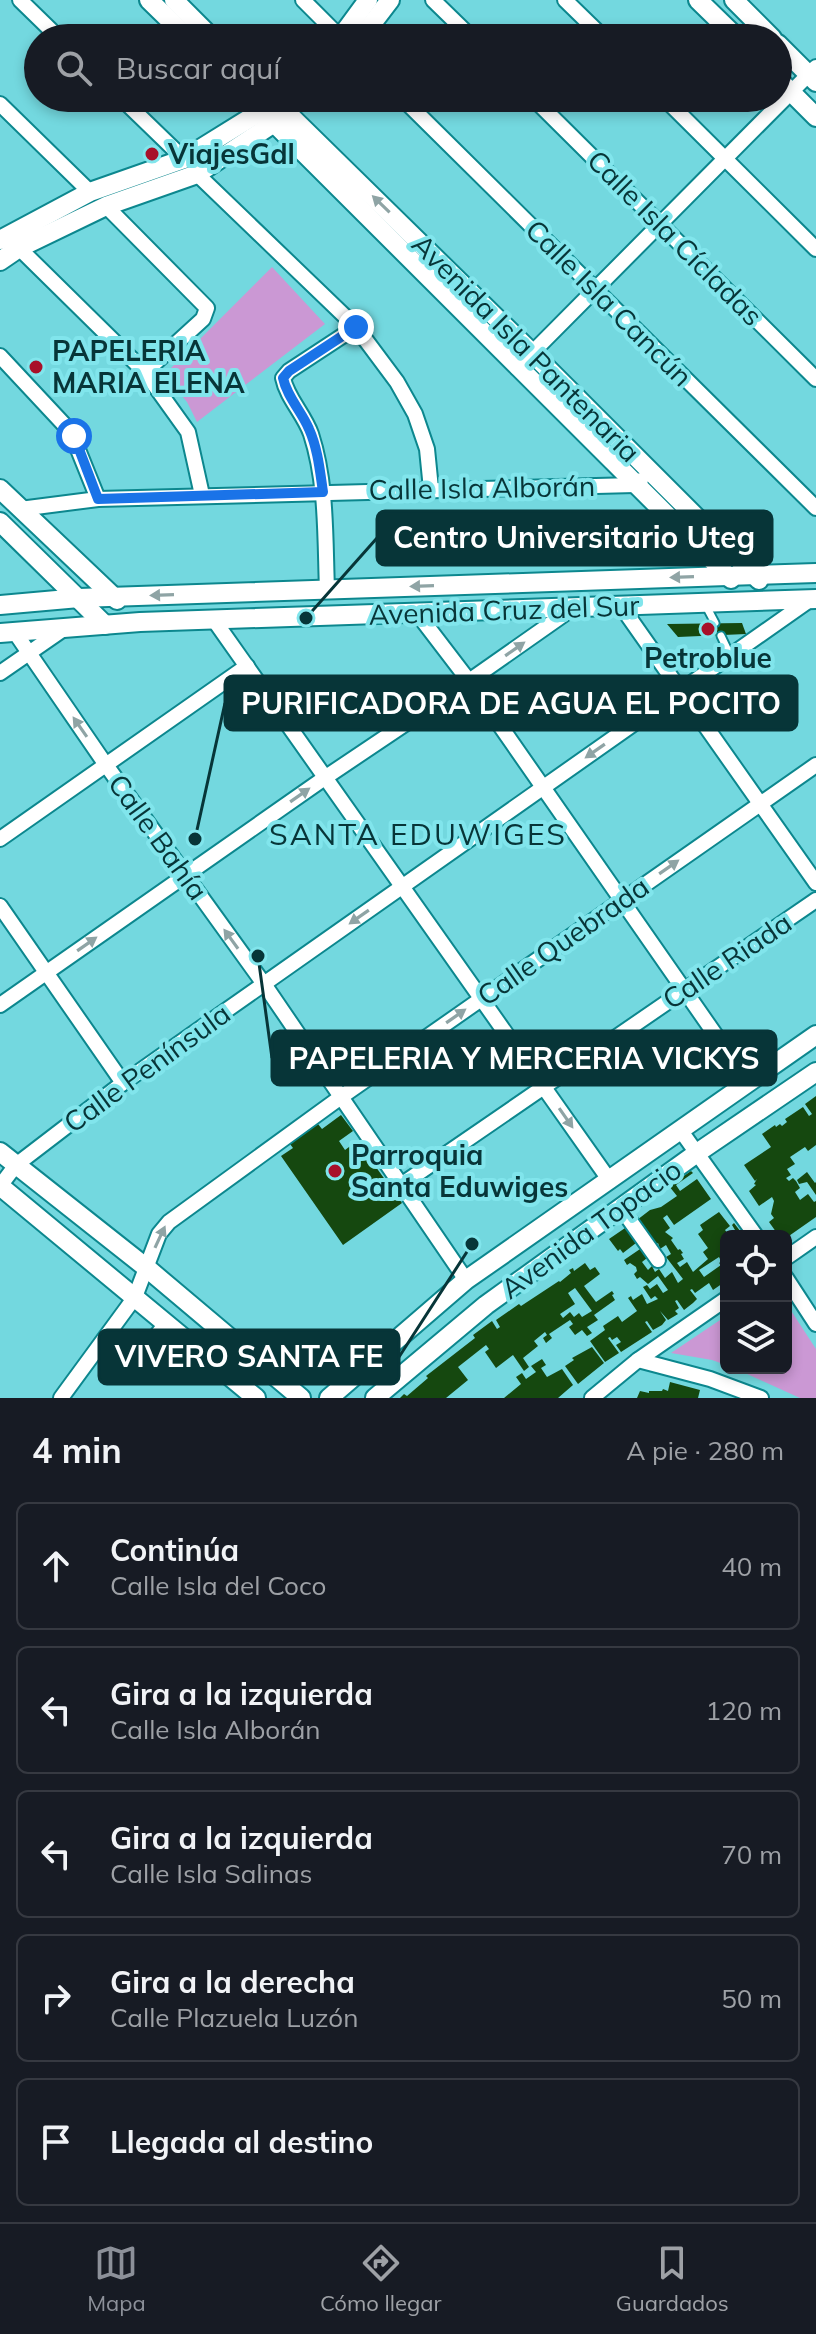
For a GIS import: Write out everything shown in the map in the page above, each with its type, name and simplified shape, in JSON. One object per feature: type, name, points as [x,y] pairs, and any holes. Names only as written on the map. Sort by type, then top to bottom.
[{"type":"street","points":[[20,0],[45,24]]},
{"type":"street","points":[[149,0],[174,24]]},
{"type":"street","points":[[174,0],[198,24]]},
{"type":"street","points":[[303,0],[327,24]]},
{"type":"street","points":[[351,24],[368,0]]},
{"type":"street","points":[[372,24],[390,0]]},
{"type":"street","points":[[433,0],[458,24]]},
{"type":"street","points":[[565,0],[590,24]]},
{"type":"street","points":[[698,0],[723,24]]},
{"type":"street","points":[[734,0],[758,24]]},
{"type":"street","points":[[792,56],[813,75],[792,83]]},
{"type":"street","points":[[792,94],[816,117]]},
{"type":"street","points":[[0,104],[90,192]]},
{"type":"street","points":[[135,112],[184,159]]},
{"type":"street","points":[[6,238],[106,206],[266,112]]},
{"type":"street","points":[[0,261],[6,238],[90,192],[197,174],[269,112]]},
{"type":"street","name":"Avenida Isla Pantenaria","points":[[280,112],[532,353],[778,600]]},
{"type":"street","name":"Avenida Isla Pantenaria","points":[[280,112],[517,368],[752,601]]},
{"type":"street","name":"Calle Isla Cancún","points":[[416,112],[816,508]]},
{"type":"street","name":"Calle Isla Cícladas","points":[[547,112],[816,379]]},
{"type":"street","points":[[678,112],[816,249]]},
{"type":"street","points":[[517,368],[726,159],[763,112]]},
{"type":"street","points":[[197,174],[356,327],[397,382],[415,414],[427,449],[431,489]]},
{"type":"street","points":[[106,206],[206,305],[203,319],[145,372]]},
{"type":"street","points":[[6,238],[145,372],[188,432],[202,495]]},
{"type":"street","points":[[327,590],[323,492],[318,462],[310,430],[283,378],[356,327]]},
{"type":"street","points":[[0,356],[68,427],[98,499]]},
{"type":"street","name":"Calle Isla Alborán","points":[[20,509],[98,499],[635,485],[650,471]]},
{"type":"street","points":[[0,489],[140,622]]},
{"type":"street","points":[[0,522],[105,625]]},
{"type":"street","name":"Avenida Cruz del Sur","points":[[0,605],[79,598],[816,573]]},
{"type":"street","name":"Avenida Cruz del Sur","points":[[7,632],[140,622],[814,599]]},
{"type":"street","name":"Calle Península","points":[[0,1186],[16,1165],[123,1083],[814,599]]},
{"type":"street","points":[[621,606],[816,883]]},
{"type":"street","points":[[0,1005],[573,608]]},
{"type":"street","points":[[417,613],[469,681],[749,1083]]},
{"type":"street","points":[[214,620],[610,1181]]},
{"type":"street","points":[[0,673],[67,627]]},
{"type":"street","name":"Calle Bahía","points":[[7,632],[29,653],[264,984],[466,1280]]},
{"type":"street","points":[[0,839],[247,666]]},
{"type":"street","name":"Calle Quebrada","points":[[61,1398],[135,1297],[159,1234],[169,1222],[482,997],[816,765]]},
{"type":"street","name":"Calle Riada","points":[[401,1185],[816,900]]},
{"type":"street","points":[[0,906],[123,1083]]},
{"type":"street","name":"Avenida Topacio","points":[[329,1398],[466,1280],[816,1035]]},
{"type":"street","name":"Avenida Topacio","points":[[375,1398],[486,1305],[697,1153],[816,1072]]},
{"type":"street","points":[[681,1131],[752,1230]]},
{"type":"street","points":[[0,1152],[148,1269],[301,1398]]},
{"type":"street","points":[[0,1186],[256,1398]]},
{"type":"street","points":[[621,1208],[658,1260]]},
{"type":"street","points":[[792,1254],[816,1237]]},
{"type":"street","points":[[792,1287],[816,1324]]},
{"type":"street","points":[[592,1398],[638,1360],[722,1302]]},
{"type":"street","points":[[638,1360],[710,1379],[761,1398]]},
{"type":"lane","points":[[705,603],[715,623]]},
{"type":"lane","points":[[721,636],[730,655]]},
{"type":"lane","points":[[151,1337],[164,1321]]},
{"type":"lane","points":[[107,1335],[128,1350]]},
{"type":"shaded area","points":[[272,267],[325,324],[197,422],[187,402],[164,375]]},
{"type":"shaded area","points":[[792,1312],[816,1349],[816,1398],[800,1398],[747,1374],[792,1374]]},
{"type":"shaded area","points":[[720,1320],[720,1363],[671,1353]]},
{"type":"building","name":"Petroblue","points":[[742,623],[746,634],[678,637],[667,624]]},
{"type":"building","points":[[816,1096],[816,1145],[808,1151],[805,1147],[790,1157],[795,1164],[787,1169],[791,1175],[786,1178],[796,1181],[800,1188],[795,1192],[800,1200],[808,1194],[816,1201],[816,1217],[792,1234],[792,1230],[775,1230],[769,1222],[774,1218],[771,1214],[774,1201],[772,1197],[759,1206],[749,1191],[756,1185],[757,1179],[755,1181],[744,1165],[771,1147],[762,1134],[775,1125],[782,1126],[787,1122],[785,1119],[803,1107],[809,1116],[812,1114],[805,1104]]},
{"type":"building","name":"Parroquia Santa Eduwiges","points":[[341,1115],[353,1131],[339,1141],[345,1150],[357,1141],[402,1203],[343,1245],[281,1156],[293,1148],[290,1144],[318,1124],[322,1129]]},
{"type":"building","points":[[691,1171],[693,1173],[676,1185],[680,1191],[697,1179],[711,1199],[674,1225],[667,1215],[663,1218],[670,1228],[665,1232],[683,1253],[684,1259],[677,1263],[680,1267],[687,1262],[693,1272],[708,1259],[703,1252],[708,1248],[698,1234],[703,1230],[700,1225],[719,1212],[730,1226],[720,1230],[720,1259],[699,1270],[704,1277],[720,1266],[720,1285],[713,1290],[709,1283],[695,1293],[690,1290],[697,1299],[693,1303],[684,1310],[675,1301],[678,1314],[668,1320],[660,1311],[666,1320],[662,1325],[653,1330],[645,1322],[652,1332],[621,1352],[616,1345],[621,1342],[617,1337],[612,1340],[608,1338],[619,1353],[605,1362],[590,1341],[605,1330],[603,1326],[618,1316],[622,1322],[637,1311],[628,1298],[631,1296],[633,1300],[642,1294],[647,1304],[658,1299],[655,1296],[651,1299],[643,1287],[647,1285],[650,1289],[657,1284],[663,1293],[668,1290],[658,1276],[648,1284],[640,1277],[637,1279],[634,1274],[636,1267],[630,1263],[627,1265],[624,1260],[643,1247],[647,1258],[642,1262],[648,1270],[652,1266],[655,1272],[659,1269],[665,1278],[672,1272],[678,1283],[683,1279],[666,1257],[671,1254],[666,1245],[660,1249],[658,1243],[654,1246],[637,1220],[677,1196],[669,1186]]},
{"type":"building","points":[[807,1172],[816,1182],[816,1195],[807,1182],[799,1184],[797,1180]]},
{"type":"building","points":[[628,1226],[636,1243],[623,1253],[609,1239]]},
{"type":"building","points":[[585,1263],[590,1270],[595,1267],[600,1274],[584,1286],[596,1302],[612,1291],[614,1294],[615,1300],[594,1315],[598,1320],[587,1327],[592,1333],[587,1336],[582,1330],[575,1335],[569,1327],[573,1324],[570,1320],[549,1334],[552,1338],[546,1343],[543,1338],[547,1335],[545,1332],[534,1341],[538,1346],[523,1358],[529,1367],[524,1371],[513,1355],[496,1368],[485,1352],[489,1349],[486,1345],[458,1367],[468,1380],[446,1398],[400,1398],[404,1394],[407,1396],[428,1378],[426,1376],[492,1321],[497,1329],[500,1327],[496,1320],[560,1282],[571,1273],[569,1270],[573,1268],[574,1271]],"holes":[[[575,1288],[592,1311],[582,1317],[579,1313],[574,1317],[570,1312],[563,1318],[560,1314],[575,1304],[568,1293]]]},
{"type":"building","points":[[592,1347],[604,1363],[578,1384],[565,1366],[574,1360],[572,1358]]},
{"type":"building","points":[[542,1359],[546,1365],[541,1368],[547,1377],[562,1369],[573,1385],[558,1398],[504,1398],[521,1384],[516,1377],[522,1373],[526,1379],[536,1372],[531,1366]]},
{"type":"building","points":[[670,1382],[700,1390],[698,1398],[637,1398],[640,1391],[668,1391]]},
{"type":"place","name":"ViajesGdl","points":[[152,154]]},
{"type":"place","name":"PAPELERIA MARIA ELENA","points":[[36,367]]},
{"type":"place","name":"Centro Universitario Uteg","points":[[306,618]]},
{"type":"place","name":"Petroblue","points":[[708,629]]},
{"type":"place","name":"PURIFICADORA DE AGUA EL POCITO","points":[[195,839]]},
{"type":"place","name":"PAPELERIA Y MERCERIA VICKYS","points":[[258,956]]},
{"type":"place","name":"Parroquia Santa Eduwiges","points":[[335,1171]]},
{"type":"place","name":"VIVERO SANTA FE","points":[[472,1244]]},
{"type":"district","name":"SANTA EDUWIGES","points":[[418,835]]},
{"type":"route","points":[[74,436],[98,499],[323,492],[310,430],[283,378],[356,327]]}]
